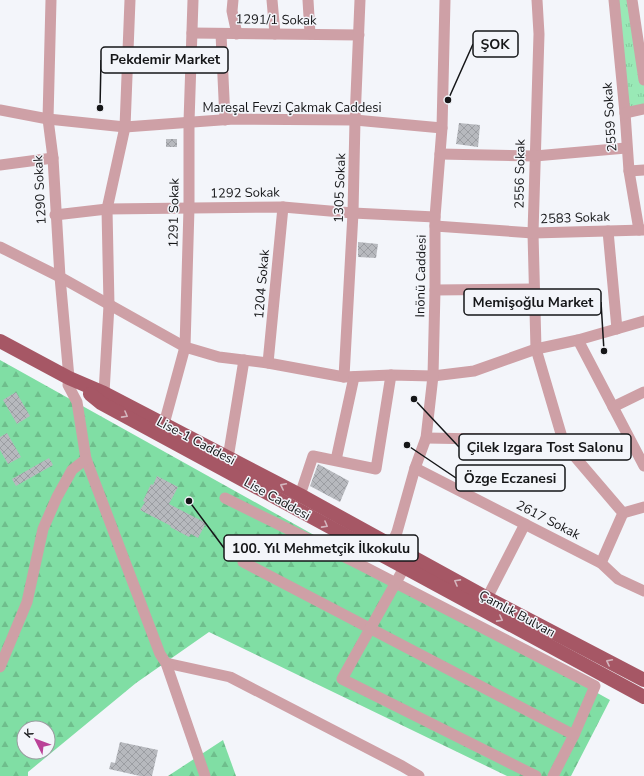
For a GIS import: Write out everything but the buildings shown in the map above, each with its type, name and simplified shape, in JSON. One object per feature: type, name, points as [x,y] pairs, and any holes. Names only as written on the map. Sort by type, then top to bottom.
[{"type":"main road","name":"Lise-1 Caddesi","points":[[0,341],[69,378],[104,393],[300,495],[388,552]]},
{"type":"main road","name":"Lise Caddesi","points":[[69,378],[102,403],[388,552],[404,568]]},
{"type":"main road","name":"Çamlık Bulvarı","points":[[388,552],[487,598],[644,680]]},
{"type":"main road","name":"Çamlık Bulvarı","points":[[404,568],[644,697]]},
{"type":"street","name":"1290 Sokak","points":[[51,0],[48,119],[53,158],[55,215],[69,378],[68,385],[77,402],[86,458],[160,654],[166,664],[205,776]]},
{"type":"street","points":[[104,393],[109,305],[107,209],[125,127],[130,0]]},
{"type":"street","name":"1291 Sokak","points":[[164,424],[185,347],[193,0]]},
{"type":"street","points":[[233,0],[232,11],[237,34]]},
{"type":"street","points":[[272,0],[275,34]]},
{"type":"street","points":[[308,0],[310,34]]},
{"type":"street","name":"1305 Sokak","points":[[336,460],[349,377],[355,120],[360,0]]},
{"type":"street","name":"Inönü Caddesi","points":[[388,552],[397,532],[415,468],[426,438],[432,376],[435,290],[435,221],[442,128],[445,0]]},
{"type":"street","name":"2556 Sokak","points":[[537,0],[538,34],[533,233],[536,349],[564,444]]},
{"type":"street","name":"2559 Sokak","points":[[614,0],[625,113],[628,171],[642,230]]},
{"type":"street","points":[[632,0],[641,39],[644,80]]},
{"type":"street","name":"1291/1 Sokak","points":[[192,33],[359,35]]},
{"type":"street","points":[[221,34],[225,120]]},
{"type":"street","points":[[625,113],[644,108]]},
{"type":"street","name":"Mareşal Fevzi Çakmak Caddesi","points":[[0,110],[48,119],[125,127],[225,120],[355,120],[442,128]]},
{"type":"street","points":[[440,154],[535,156],[626,148]]},
{"type":"street","points":[[0,166],[53,158]]},
{"type":"street","points":[[628,171],[644,170]]},
{"type":"street","name":"1292 Sokak","points":[[55,215],[107,209],[283,207],[435,221]]},
{"type":"street","name":"1204 Sokak","points":[[268,363],[283,207]]},
{"type":"street","name":"2583 Sokak","points":[[435,221],[533,233],[642,230]]},
{"type":"street","points":[[608,231],[617,329]]},
{"type":"street","points":[[0,247],[60,277],[185,347],[219,357],[268,363],[349,377],[391,375],[432,376],[474,370],[536,349],[578,340],[644,321]]},
{"type":"street","points":[[435,290],[534,289]]},
{"type":"street","points":[[578,340],[644,466]]},
{"type":"street","points":[[228,458],[244,360]]},
{"type":"street","points":[[300,495],[313,456],[376,469],[391,375]]},
{"type":"street","points":[[614,407],[644,392]]},
{"type":"street","points":[[426,438],[531,440],[564,444],[623,513]]},
{"type":"street","points":[[0,667],[27,602],[43,529],[57,497],[72,470],[86,458]]},
{"type":"street","name":"2617 Sokak","points":[[415,468],[601,563],[618,579],[644,591]]},
{"type":"street","points":[[225,498],[360,564],[596,686],[574,735],[553,776]]},
{"type":"street","points":[[623,513],[644,507]]},
{"type":"street","points":[[601,563],[623,513]]},
{"type":"street","points":[[487,598],[525,524]]},
{"type":"street","points":[[243,562],[574,735]]},
{"type":"street","points":[[404,568],[342,679],[536,776]]},
{"type":"street","points":[[166,664],[230,677],[419,776]]},
{"type":"green space","points":[[614,0],[632,0],[644,80],[644,109],[625,113]]},
{"type":"green space","points":[[0,360],[610,700],[571,776],[507,776],[209,632],[136,683],[56,749],[56,720],[16,720],[16,760],[43,760],[28,772],[28,776],[0,776]]},
{"type":"green space","points":[[223,740],[236,776],[168,776]]},
{"type":"place","name":"ŞOK","points":[[448,100]]},
{"type":"place","name":"Pekdemir Market","points":[[100,108]]},
{"type":"place","name":"Memişoğlu Market","points":[[604,351]]},
{"type":"place","name":"Çilek Izgara Tost Salonu","points":[[414,399]]},
{"type":"place","name":"Özge Eczanesi","points":[[407,445]]},
{"type":"place","name":"100. Yıl Mehmetçik İlkokulu","points":[[189,501]]}]
